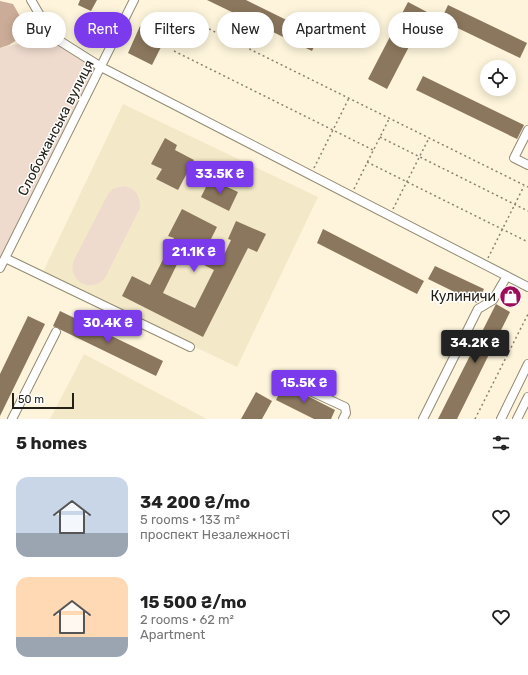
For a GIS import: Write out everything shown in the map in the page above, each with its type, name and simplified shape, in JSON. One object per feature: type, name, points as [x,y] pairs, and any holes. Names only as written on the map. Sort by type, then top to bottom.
[{"type":"street","points":[[31,0],[52,36],[101,67],[528,287]]},
{"type":"street","name":"Слобожанська вулиця","points":[[0,268],[134,0]]},
{"type":"street","points":[[528,130],[514,158],[528,164]]},
{"type":"street","points":[[5,258],[190,347]]},
{"type":"street","points":[[423,419],[478,309],[493,300],[507,276]]},
{"type":"street","points":[[12,419],[56,332]]},
{"type":"street","points":[[500,419],[528,364]]},
{"type":"street","points":[[295,384],[345,406],[346,413],[342,419]]},
{"type":"street","points":[[517,419],[528,397]]},
{"type":"path","points":[[209,29],[528,187]]},
{"type":"path","points":[[174,51],[374,150]]},
{"type":"path","points":[[311,175],[349,98]]},
{"type":"path","points":[[350,196],[389,118]]},
{"type":"path","points":[[380,137],[528,211]]},
{"type":"path","points":[[390,216],[429,138]]},
{"type":"path","points":[[367,162],[528,242]]},
{"type":"path","points":[[484,265],[524,185]]},
{"type":"path","points":[[475,419],[528,314]]},
{"type":"shaded area","points":[[0,1],[13,4],[18,12],[12,12],[12,43],[0,48]]},
{"type":"shaded area","points":[[12,45],[12,48],[66,48],[66,45],[101,67],[0,268],[0,48]]},
{"type":"shaded area","points":[[123,104],[318,197],[237,367],[42,274]]},
{"type":"shaded area","points":[[123,186],[134,190],[139,199],[140,208],[105,278],[100,283],[87,285],[77,279],[74,274],[74,260],[108,194],[113,189]]},
{"type":"shaded area","points":[[84,354],[205,418],[205,419],[50,419]]},
{"type":"building","points":[[80,0],[97,0],[91,11],[78,5]]},
{"type":"building","points":[[207,0],[246,0],[270,12],[232,12]]},
{"type":"building","points":[[408,2],[427,12],[403,12]]},
{"type":"building","points":[[448,5],[527,43],[520,58],[458,28],[458,12],[445,12]]},
{"type":"building","points":[[274,14],[282,18],[282,36],[274,33]]},
{"type":"building","points":[[140,26],[140,48],[160,48],[152,65],[128,53],[130,48],[132,48],[132,44]]},
{"type":"building","points":[[388,40],[388,48],[408,48],[387,89],[368,79]]},
{"type":"building","points":[[306,48],[313,48],[312,51]]},
{"type":"building","points":[[423,76],[524,125],[517,139],[416,90]]},
{"type":"building","points":[[165,138],[177,145],[175,150],[194,160],[178,190],[156,179],[162,169],[151,164]]},
{"type":"building","points":[[210,179],[238,192],[229,211],[201,197]]},
{"type":"building","points":[[182,209],[217,227],[206,249],[223,257],[231,240],[228,239],[236,221],[266,234],[257,252],[248,248],[203,337],[122,296],[132,276],[150,285],[174,238],[168,236]],"holes":[[[182,254],[214,270],[195,308],[163,293]]]},
{"type":"building","points":[[323,229],[424,281],[417,294],[317,243]]},
{"type":"building","points":[[435,266],[484,289],[477,303],[428,279]]},
{"type":"building","points":[[496,304],[510,312],[457,419],[438,419]]},
{"type":"building","points":[[60,311],[163,361],[156,376],[53,326]]},
{"type":"building","points":[[28,316],[45,324],[0,416],[0,374]]},
{"type":"building","points":[[284,384],[335,410],[331,419],[314,419],[276,400]]},
{"type":"building","points":[[256,392],[272,401],[262,419],[241,419]]},
{"type":"place","name":"Кулиничи","points":[[511,296]]}]
